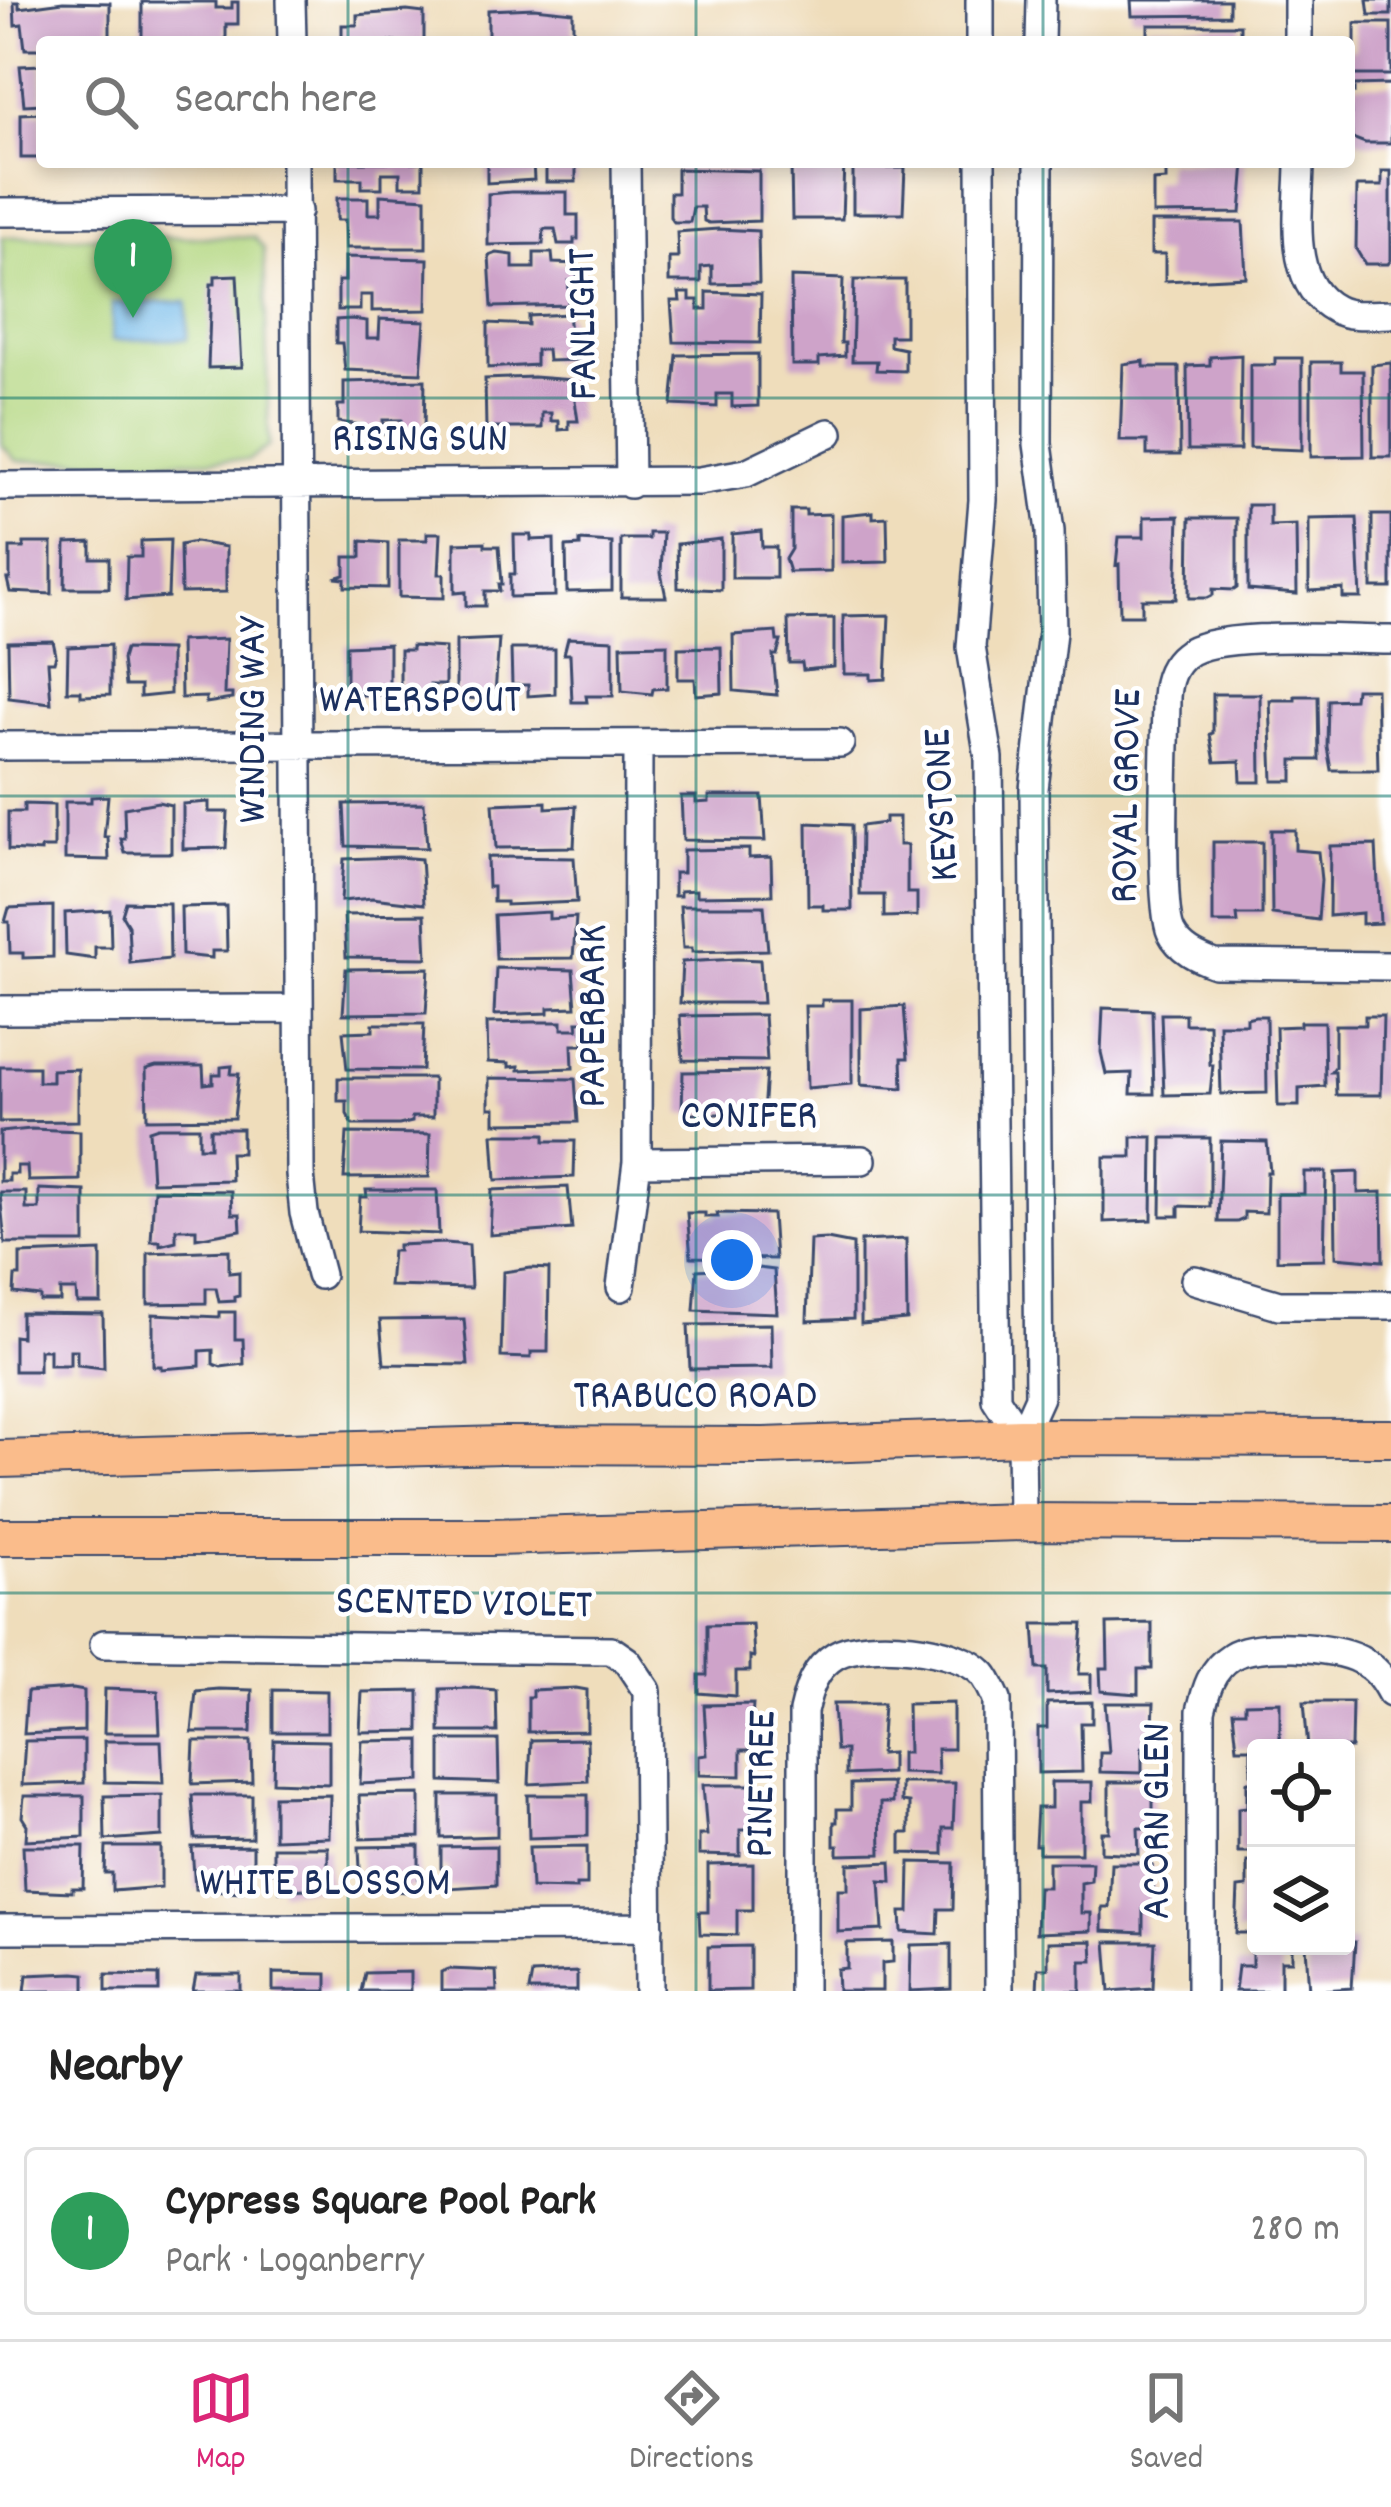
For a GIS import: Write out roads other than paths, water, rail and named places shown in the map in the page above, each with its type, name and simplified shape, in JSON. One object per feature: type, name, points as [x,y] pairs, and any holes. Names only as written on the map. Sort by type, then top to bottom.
[{"type":"main road","name":"TRABUCO ROAD","points":[[0,1459],[1021,1437],[1391,1438]]},
{"type":"main road","points":[[0,1537],[491,1537],[1022,1522],[1391,1524]]},
{"type":"street","points":[[291,0],[292,36]]},
{"type":"street","points":[[980,0],[980,36]]},
{"type":"street","points":[[1040,36],[1041,0]]},
{"type":"street","points":[[1298,0],[1298,36]]},
{"type":"street","name":"WINDING WAY","points":[[296,168],[300,1174],[304,1213],[320,1275]]},
{"type":"street","name":"FANLIGHT","points":[[626,168],[630,484]]},
{"type":"street","name":"KEYSTONE","points":[[981,168],[982,500],[971,647],[989,758],[996,1399],[1021,1437]]},
{"type":"street","name":"KEYSTONE","points":[[1022,1522],[1021,1437],[1040,1397],[1034,789],[1052,632],[1051,531],[1038,444],[1039,168]]},
{"type":"street","points":[[1300,168],[1301,262],[1307,282],[1334,309],[1391,314]]},
{"type":"street","points":[[0,212],[297,211]]},
{"type":"street","name":"RISING SUN","points":[[0,486],[699,482],[746,473],[829,433]]},
{"type":"street","name":"ROYAL GROVE","points":[[1391,640],[1214,641],[1184,655],[1172,670],[1166,697],[1166,896],[1173,936],[1197,958],[1215,964],[1391,966]]},
{"type":"street","name":"WATERSPOUT","points":[[0,746],[840,743]]},
{"type":"street","name":"PAPERBARK","points":[[621,1287],[637,1162],[638,744]]},
{"type":"street","points":[[0,1010],[299,1009]]},
{"type":"street","name":"CONIFER","points":[[637,1162],[862,1160]]},
{"type":"street","points":[[1195,1280],[1279,1305],[1391,1305]]},
{"type":"street","name":"SCENTED VIOLET","points":[[104,1644],[611,1650],[627,1661],[647,1691],[650,1991]]},
{"type":"street","name":"PINETREE","points":[[803,1991],[803,1712],[810,1684],[823,1666],[838,1654],[862,1648],[960,1658],[983,1674],[997,1700],[999,1991]]},
{"type":"street","name":"ACORN GLEN","points":[[1201,1991],[1201,1712],[1207,1684],[1220,1665],[1236,1654],[1260,1648],[1297,1649],[1358,1658],[1381,1674],[1391,1693]]},
{"type":"street","name":"WHITE BLOSSOM","points":[[0,1929],[649,1927]]},
{"type":"water","points":[[187,302],[187,339],[112,340],[112,303]]},
{"type":"place","name":"Cypress Square Pool Park","points":[[133,318]]}]
